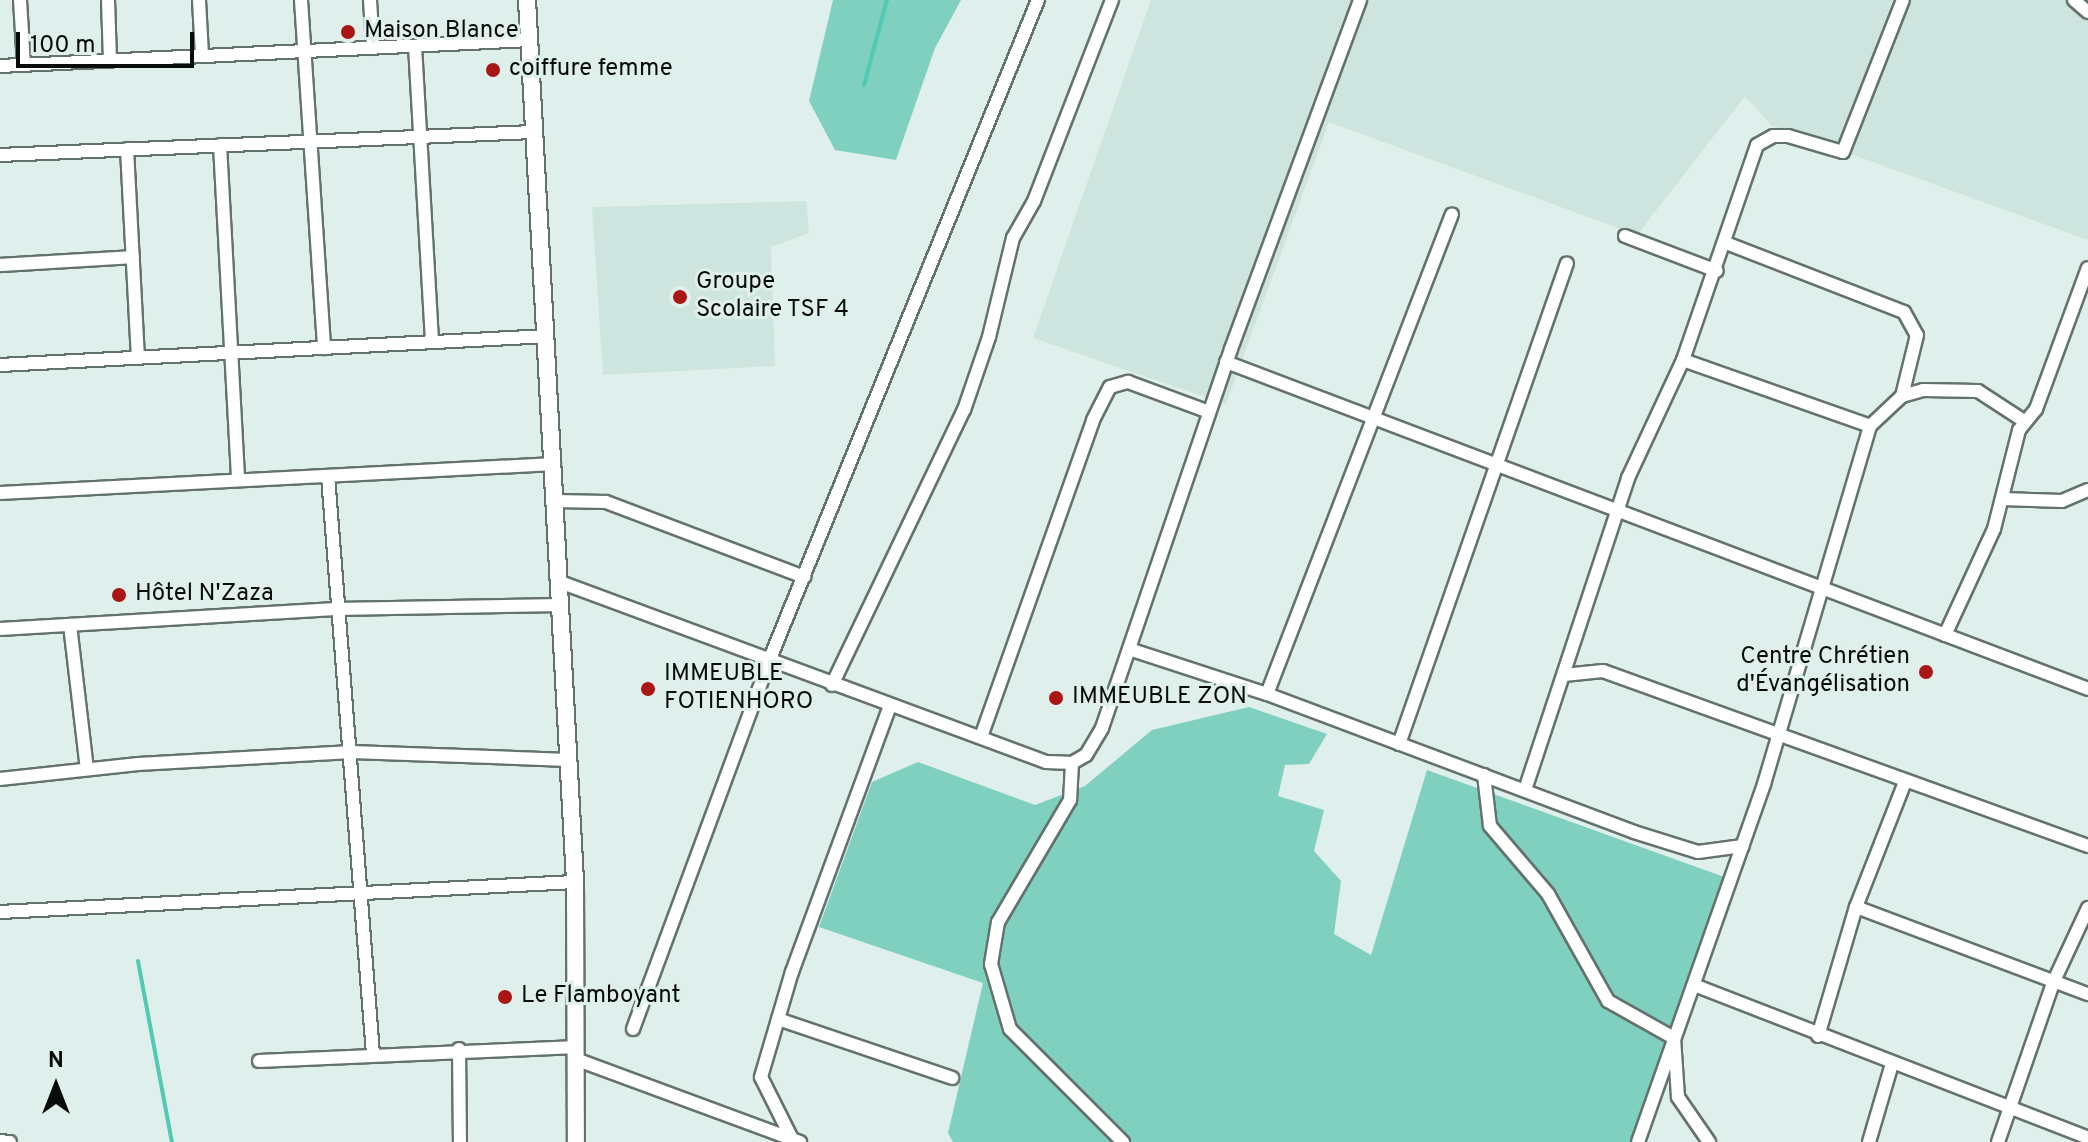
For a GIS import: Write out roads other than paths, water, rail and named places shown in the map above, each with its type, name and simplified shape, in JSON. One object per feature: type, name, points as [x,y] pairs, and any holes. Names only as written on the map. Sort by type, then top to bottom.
[{"type":"street","points":[[20,0],[24,65]]},
{"type":"street","points":[[108,0],[110,61]]},
{"type":"street","points":[[199,0],[202,56]]},
{"type":"street","points":[[301,0],[324,348]]},
{"type":"street","points":[[370,0],[373,48]]},
{"type":"street","points":[[527,0],[575,882],[576,1142]]},
{"type":"street","points":[[633,1029],[769,661],[1038,0]]},
{"type":"street","points":[[832,685],[964,410],[989,337],[1013,238],[1034,201],[1112,0]]},
{"type":"street","points":[[560,582],[1046,762],[1072,763],[1086,755],[1098,736],[1226,362],[1360,0]]},
{"type":"street","points":[[1525,790],[1620,512],[1628,478],[1683,360],[1717,271],[1757,145],[1773,136],[1788,136],[1843,152],[1903,0]]},
{"type":"street","points":[[2074,0],[2088,12]]},
{"type":"street","points":[[0,66],[530,40]]},
{"type":"street","points":[[415,46],[432,342]]},
{"type":"street","points":[[0,155],[533,132]]},
{"type":"street","points":[[220,145],[238,480]]},
{"type":"street","points":[[127,149],[138,357]]},
{"type":"street","points":[[1267,694],[1452,214]]},
{"type":"street","points":[[1625,236],[1717,271]]},
{"type":"street","points":[[1726,243],[1904,312],[1917,335],[1902,396]]},
{"type":"street","points":[[0,265],[133,257]]},
{"type":"street","points":[[1399,744],[1567,263]]},
{"type":"street","points":[[1945,635],[1981,560],[2024,421],[2036,409],[2088,268]]},
{"type":"street","points":[[0,365],[547,336]]},
{"type":"street","points":[[1683,360],[1870,426]]},
{"type":"street","points":[[1226,362],[2088,689]]},
{"type":"street","points":[[981,737],[1088,433],[1110,387],[1128,382],[1209,412]]},
{"type":"street","points":[[1638,1142],[1743,846],[1774,737],[1825,589],[1870,426],[1902,396],[1923,390],[1978,391],[2024,421]]},
{"type":"street","points":[[0,493],[554,464]]},
{"type":"street","points":[[328,476],[335,609],[352,752],[373,1054]]},
{"type":"street","points":[[2002,499],[2062,501],[2088,490]]},
{"type":"street","points":[[556,501],[606,502],[804,577]]},
{"type":"street","points":[[0,629],[335,609],[561,605]]},
{"type":"street","points":[[70,625],[87,769]]},
{"type":"street","points":[[1129,649],[1267,694],[1698,852],[1743,846]]},
{"type":"street","points":[[1564,675],[1603,671],[1774,737],[2088,846]]},
{"type":"street","points":[[796,1140],[760,1084],[778,1019],[890,705]]},
{"type":"street","points":[[0,779],[87,769],[352,752],[568,760]]},
{"type":"street","points":[[1072,763],[1070,800],[998,922],[991,964],[1010,1029],[1123,1142]]},
{"type":"street","points":[[1484,775],[1490,826],[1542,886],[1608,1001],[1674,1038]]},
{"type":"street","points":[[1818,1036],[1856,907],[1905,782]]},
{"type":"street","points":[[0,912],[575,882]]},
{"type":"street","points":[[1856,907],[2088,994]]},
{"type":"street","points":[[1998,1142],[2053,983],[2088,908]]},
{"type":"street","points":[[1694,985],[2010,1111],[2088,1138]]},
{"type":"street","points":[[778,1019],[952,1078]]},
{"type":"street","points":[[1674,1038],[1678,1097],[1709,1142]]},
{"type":"street","points":[[259,1061],[459,1049],[577,1054],[796,1140]]},
{"type":"street","points":[[459,1049],[460,1142]]},
{"type":"street","points":[[1869,1142],[1892,1064]]},
{"type":"street","points":[[0,1141],[10,1142]]},
{"type":"waterway","points":[[864,85],[887,0]]},
{"type":"waterway","points":[[138,961],[172,1142]]},
{"type":"place","name":"Maison Blance","points":[[348,32]]},
{"type":"place","name":"coiffure femme","points":[[493,70]]},
{"type":"place","name":"Groupe Scolaire TSF 4","points":[[680,297]]},
{"type":"place","name":"Hôtel N'Zaza","points":[[119,595]]},
{"type":"place","name":"Centre Chrétien d'Évangélisation","points":[[1926,672]]},
{"type":"place","name":"IMMEUBLE FOTIENHORO","points":[[648,689]]},
{"type":"place","name":"IMMEUBLE ZON","points":[[1056,698]]},
{"type":"place","name":"Le Flamboyant","points":[[505,997]]}]
